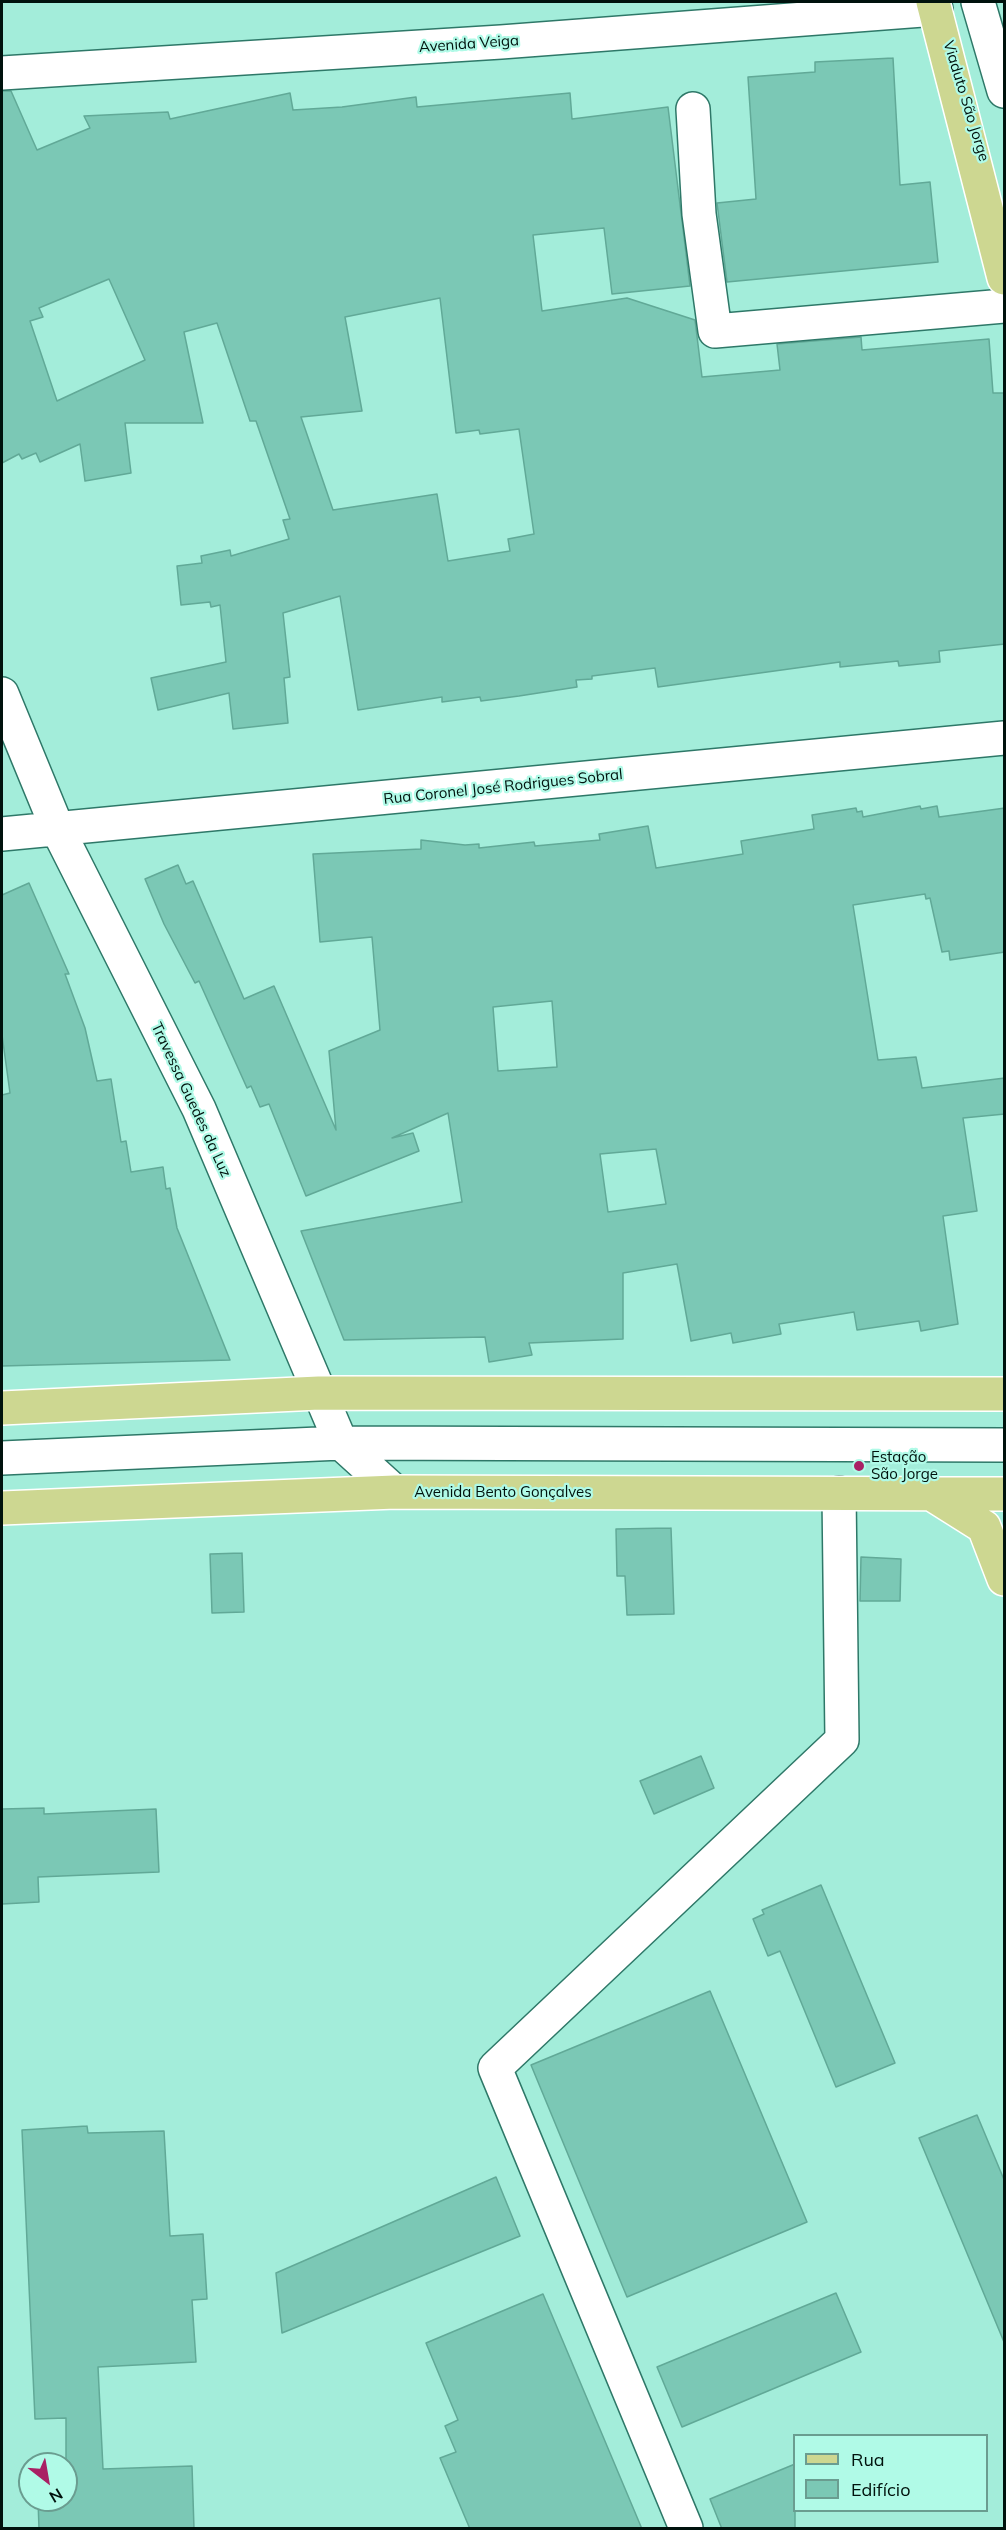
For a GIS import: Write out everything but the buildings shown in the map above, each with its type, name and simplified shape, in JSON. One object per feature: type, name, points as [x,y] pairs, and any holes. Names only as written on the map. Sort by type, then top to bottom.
[{"type":"main road","name":"Viaduto São Jorge","points":[[935,5],[957,68],[1005,227]]},
{"type":"main road","points":[[935,5],[1005,279]]},
{"type":"main road","points":[[2,1408],[319,1394],[1005,1394]]},
{"type":"main road","name":"Avenida Bento Gonçalves","points":[[2,1508],[395,1492],[1005,1494]]},
{"type":"main road","points":[[930,1493],[984,1527],[1005,1579]]},
{"type":"street","points":[[979,4],[1005,91]]},
{"type":"street","name":"Avenida Veiga","points":[[2,73],[501,42],[935,5]]},
{"type":"street","points":[[693,109],[699,213],[715,331],[1005,306]]},
{"type":"street","name":"Travessa Guedes da Luz","points":[[2,694],[58,830],[199,1109],[341,1443],[395,1492]]},
{"type":"street","name":"Rua Coronel José Rodrigues Sobral","points":[[2,834],[1005,738]]},
{"type":"street","points":[[2,1458],[341,1443],[1005,1445]]},
{"type":"street","points":[[686,2529],[495,2068],[842,1740],[839,1493]]},
{"type":"place","name":"Estação São Jorge","points":[[859,1466]]}]
